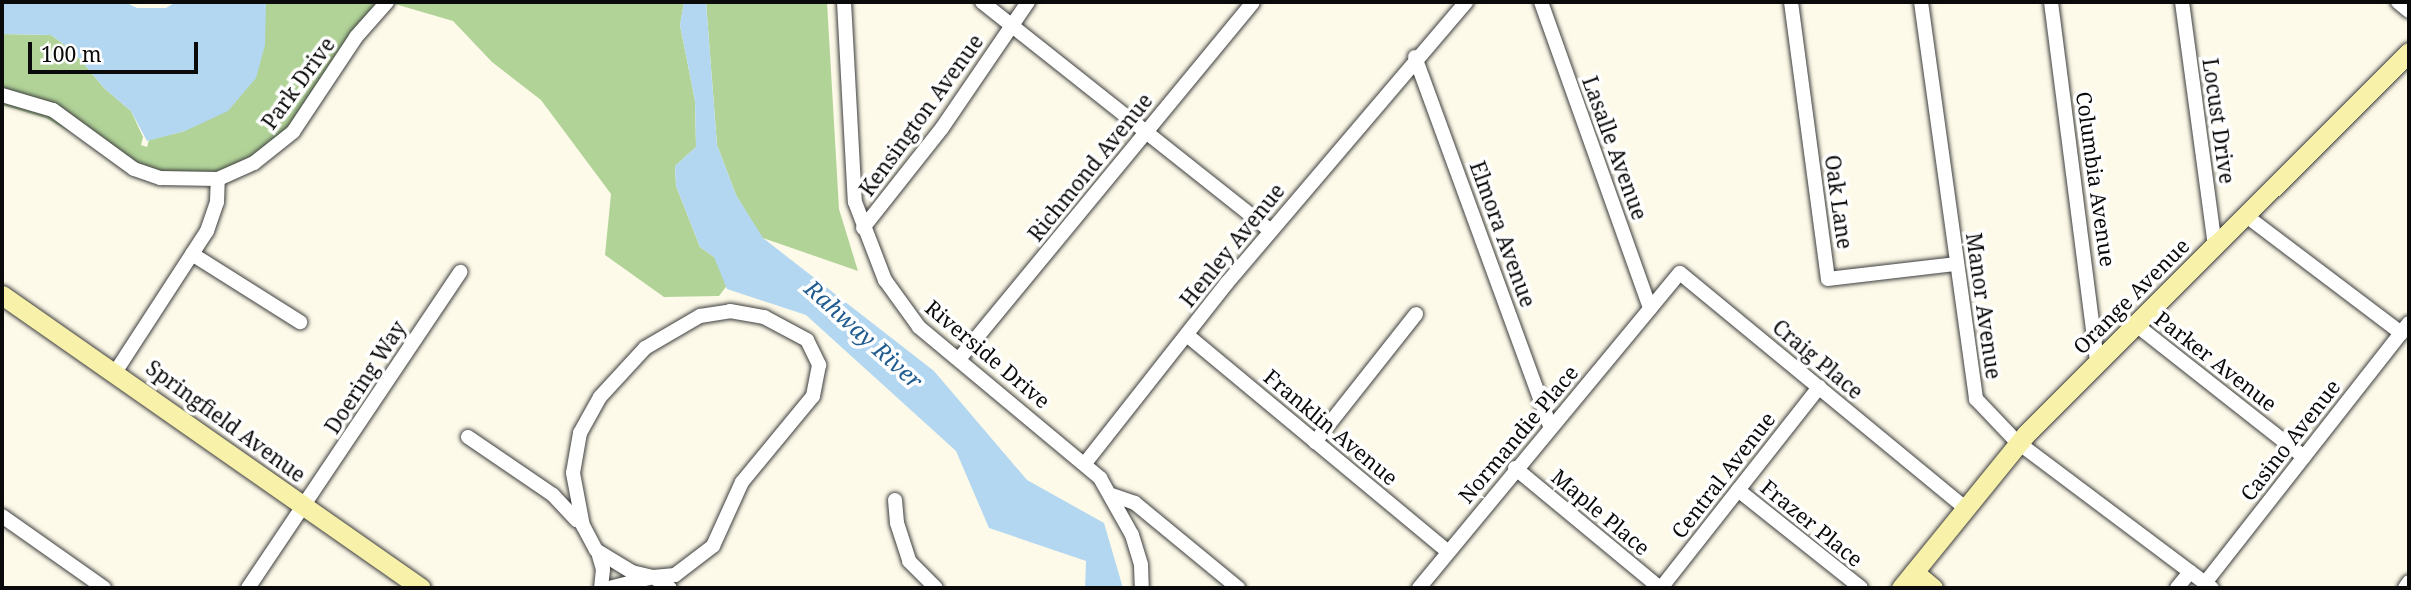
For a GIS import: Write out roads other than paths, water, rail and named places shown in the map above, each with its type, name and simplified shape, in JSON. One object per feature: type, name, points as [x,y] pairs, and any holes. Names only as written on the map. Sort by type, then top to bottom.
[{"type":"street","name":"Park Drive","points":[[2,95],[53,110],[134,169],[160,178],[218,179],[254,163],[293,132],[356,37],[387,2]]},
{"type":"street","name":"Riverside Drive","points":[[844,2],[849,156],[863,228],[900,303],[919,327],[1086,462],[1112,495],[1140,556],[1142,588]]},
{"type":"street","points":[[982,2],[1270,230]]},
{"type":"street","name":"Kensington Avenue","points":[[863,228],[942,128],[1028,2]]},
{"type":"street","name":"Richmond Avenue","points":[[959,359],[1253,2]]},
{"type":"street","name":"Henley Avenue","points":[[1086,462],[1270,230],[1415,57],[1452,6],[1466,2]]},
{"type":"street","name":"Lasalle Avenue","points":[[1541,2],[1650,308]]},
{"type":"street","name":"Oak Lane","points":[[1791,2],[1828,279],[1956,264]]},
{"type":"street","name":"Manor Avenue","points":[[1920,2],[1976,399],[2018,443],[2208,586]]},
{"type":"street","name":"Columbia Avenue","points":[[2051,2],[2097,362]]},
{"type":"street","name":"Locust Drive","points":[[2182,2],[2215,245]]},
{"type":"street","points":[[2398,2],[2409,11]]},
{"type":"street","name":"Orange Avenue","points":[[1902,588],[2018,443],[2409,51]]},
{"type":"street","name":"Elmora Avenue","points":[[1415,57],[1550,426]]},
{"type":"street","points":[[116,371],[192,254],[212,217],[218,179]]},
{"type":"street","points":[[2245,215],[2405,328]]},
{"type":"street","points":[[192,254],[300,322]]},
{"type":"street","name":"Doering Way","points":[[248,588],[306,506],[460,272]]},
{"type":"street","name":"Craig Place","points":[[1650,308],[1680,273],[1965,508]]},
{"type":"street","name":"Springfield Avenue","points":[[2,295],[116,371],[421,588]]},
{"type":"street","name":"Normandie Place","points":[[1419,588],[1515,468],[1650,308]]},
{"type":"street","points":[[601,588],[603,569],[575,499],[577,446],[592,408],[632,360],[673,328],[713,313],[764,317],[799,334],[817,357],[813,396],[742,481],[713,545],[675,575],[653,577],[609,588]]},
{"type":"street","points":[[1315,442],[1416,314]]},
{"type":"street","name":"Parker Avenue","points":[[2135,324],[2304,457]]},
{"type":"street","name":"Casino Avenue","points":[[2208,586],[2405,328]]},
{"type":"street","name":"Franklin Avenue","points":[[1187,335],[1448,552]]},
{"type":"street","name":"Central Avenue","points":[[1660,588],[1819,387]]},
{"type":"street","points":[[468,437],[554,495],[596,550],[622,568],[653,577],[670,588]]},
{"type":"street","name":"Maple Place","points":[[1515,468],[1660,588]]},
{"type":"street","name":"Frazer Place","points":[[1738,490],[1861,588]]},
{"type":"street","points":[[1112,495],[1135,503],[1238,588]]},
{"type":"street","points":[[895,500],[901,541],[926,586]]},
{"type":"street","points":[[2,516],[104,588]]},
{"type":"street","points":[[1914,572],[1934,588]]},
{"type":"street","points":[[2177,588],[2190,572]]},
{"type":"street","points":[[2405,588],[2409,582]]},
{"type":"water","points":[[2,2],[125,2],[137,8],[166,8],[176,2],[266,2],[265,45],[256,78],[228,111],[185,131],[147,141],[131,111],[104,88],[74,52],[51,35],[2,34]]},
{"type":"water","name":"Rahway River","points":[[684,2],[706,2],[717,145],[736,195],[763,238],[934,371],[1027,480],[1104,523],[1123,588],[1085,588],[1086,561],[989,528],[956,451],[806,315],[727,289],[714,257],[700,247],[676,186],[675,166],[696,147],[695,101],[680,25]]}]
